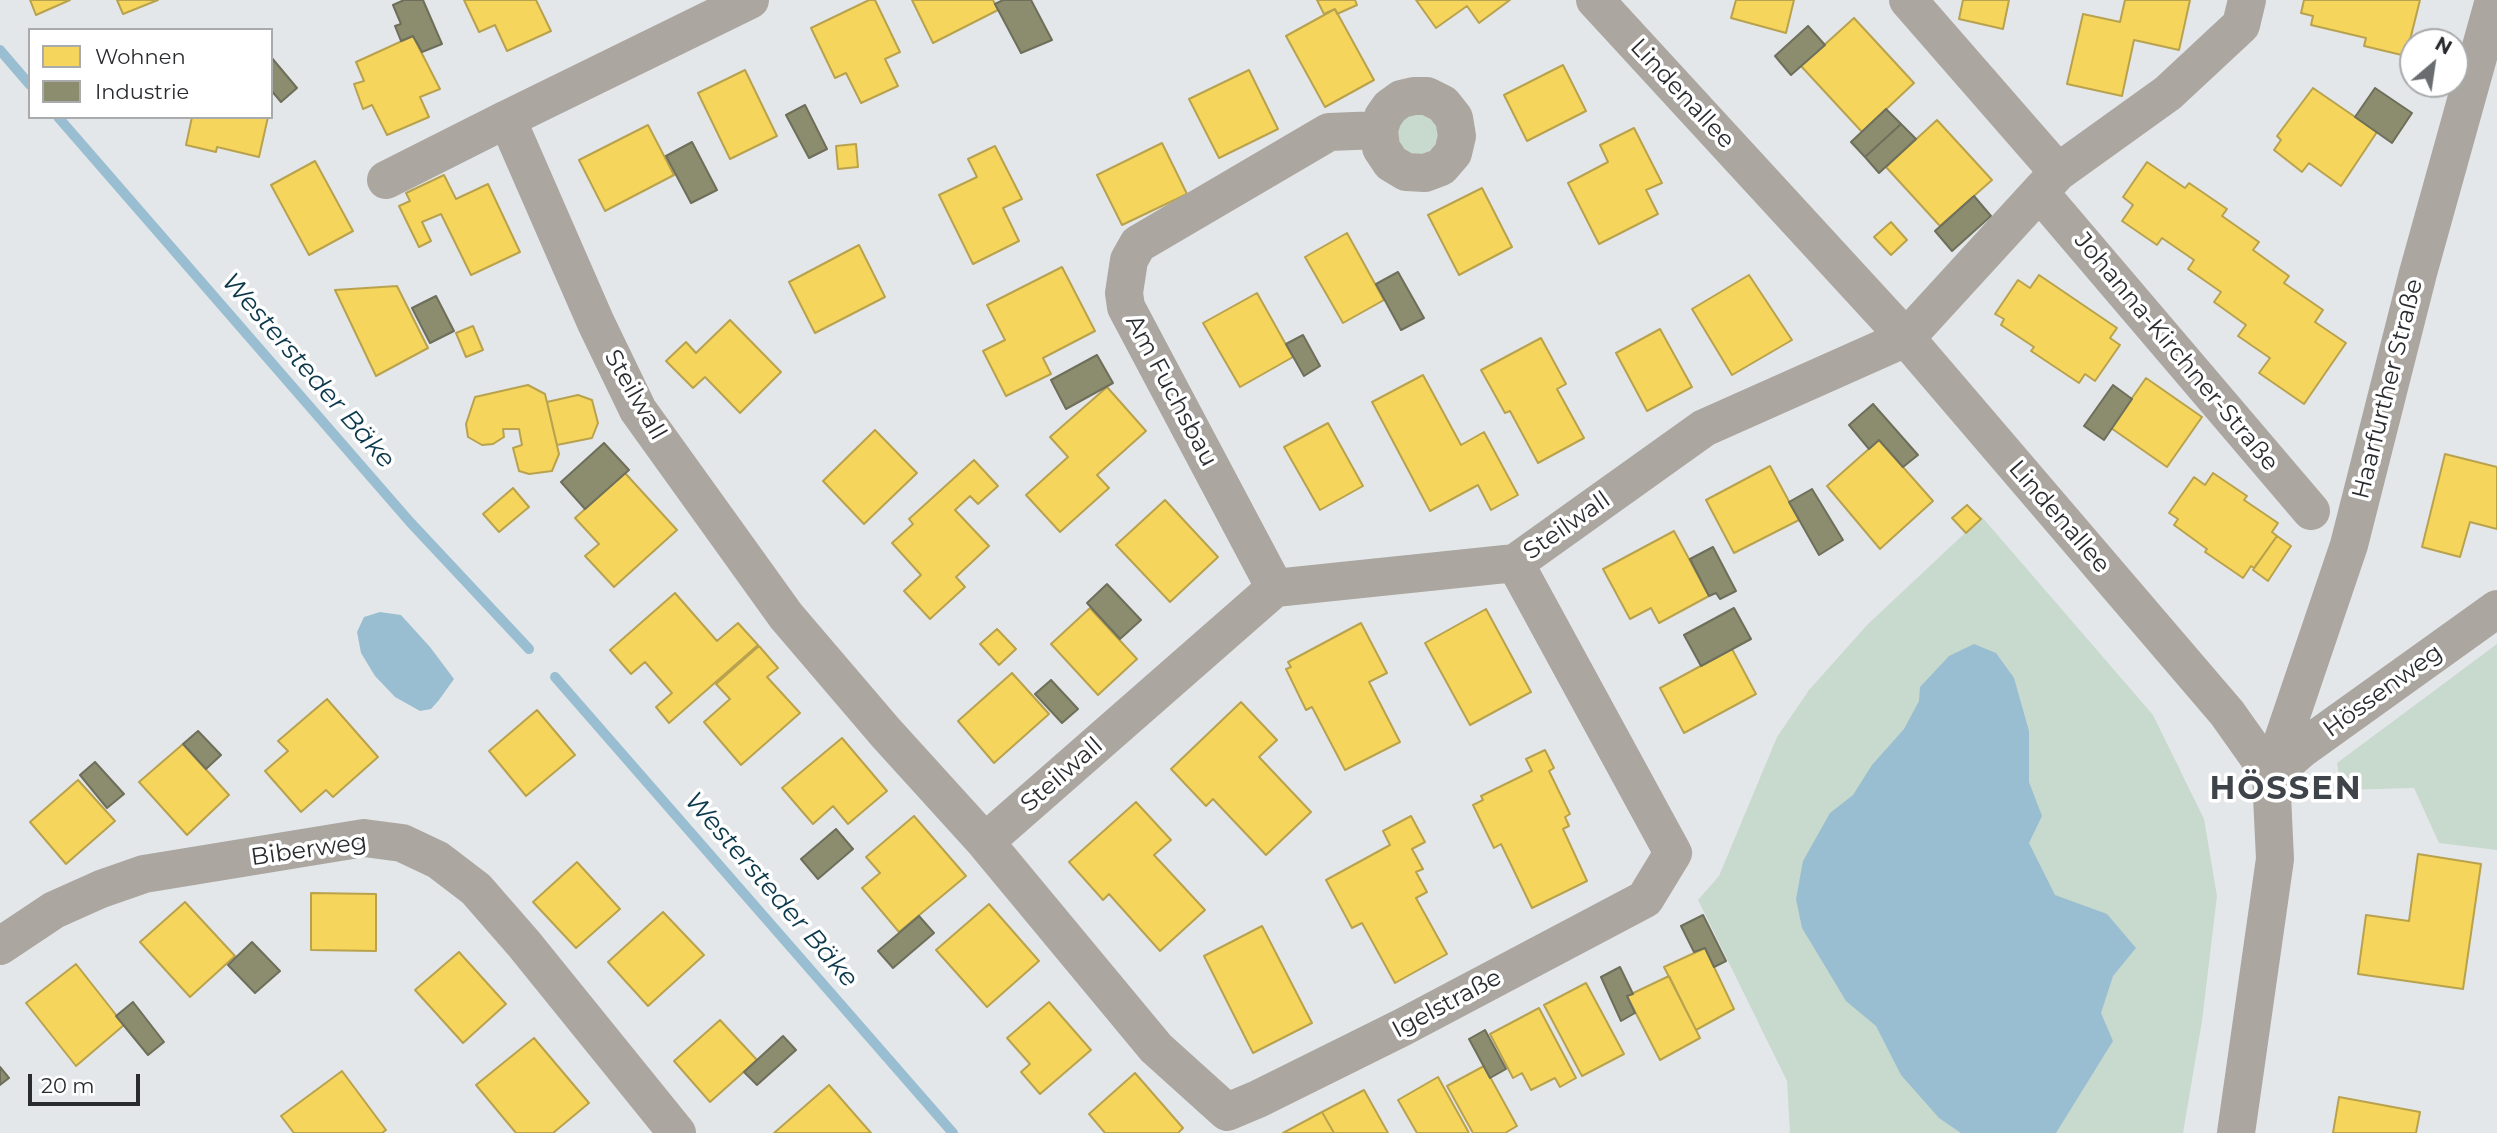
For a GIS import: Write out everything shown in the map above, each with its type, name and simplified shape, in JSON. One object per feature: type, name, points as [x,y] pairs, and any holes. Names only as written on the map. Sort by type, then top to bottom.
[{"type":"street","points":[[386,180],[750,0]]},
{"type":"street","name":"Lindenallee","points":[[1595,0],[1906,338],[2227,713],[2271,775]]},
{"type":"street","name":"Johanna-Kirchner-Straße","points":[[1908,0],[2311,511]]},
{"type":"street","points":[[1906,338],[2049,182],[2168,93],[2241,25],[2247,0]]},
{"type":"street","name":"Haarfurther Straße","points":[[2271,775],[2349,545],[2418,273],[2494,0]]},
{"type":"street","name":"Steilwall","points":[[507,119],[596,323],[638,410],[786,616],[886,733],[985,842],[1275,588],[1515,562],[1704,428],[1906,338]]},
{"type":"street","name":"Am Fuchsbau","points":[[1275,588],[1126,307],[1124,293],[1129,260],[1138,244],[1329,132],[1379,130]]},
{"type":"street","name":"Igelstraße","points":[[985,842],[1156,1048],[1227,1112],[1403,1027],[1645,899],[1673,853],[1515,562]]},
{"type":"street","name":"Hössenweg","points":[[2271,775],[2303,748],[2497,609]]},
{"type":"street","points":[[2236,1133],[2275,859],[2271,775]]},
{"type":"street","name":"Biberweg","points":[[0,946],[54,910],[101,888],[144,874],[365,838],[402,844],[438,860],[476,889],[677,1133]]},
{"type":"green space","points":[[1418,114],[1426,115],[1432,120],[1437,126],[1437,142],[1432,148],[1426,153],[1418,154],[1410,153],[1404,148],[1399,142],[1398,134],[1399,126],[1404,120],[1410,115]]},
{"type":"green space","points":[[1982,517],[2153,715],[2204,819],[2217,896],[2202,1021],[2183,1133],[1790,1133],[1787,1081],[1698,900],[1719,876],[1777,737],[1809,690],[1867,625]]},
{"type":"green space","points":[[2497,644],[2497,850],[2439,843],[2414,788],[2341,790],[2337,763]]},
{"type":"water","points":[[380,612],[401,615],[454,679],[431,709],[420,711],[395,697],[375,676],[361,653],[357,632],[364,617]]},
{"type":"water","points":[[1974,644],[1996,653],[2014,678],[2029,731],[2029,782],[2042,816],[2029,843],[2055,895],[2107,914],[2136,948],[2113,976],[2101,1013],[2113,1041],[2056,1133],[1961,1133],[1939,1118],[1901,1075],[1876,1026],[1846,1001],[1802,928],[1796,899],[1803,861],[1830,813],[1853,795],[1872,765],[1904,729],[1919,701],[1920,687],[1949,656]]},
{"type":"building: Wohnen","points":[[30,0],[70,0],[36,15]]},
{"type":"building: Wohnen","points":[[117,0],[158,0],[123,14]]},
{"type":"building: Wohnen","points":[[464,0],[536,0],[551,31],[507,51],[495,25],[479,32]]},
{"type":"building: Wohnen","points":[[869,0],[875,0],[900,52],[885,59],[898,86],[861,103],[846,73],[835,78],[811,28]]},
{"type":"building: Wohnen","points":[[912,0],[993,0],[998,10],[933,43]]},
{"type":"building: Wohnen","points":[[1317,0],[1355,0],[1357,5],[1337,14],[1335,9],[1324,14]]},
{"type":"building: Wohnen","points":[[1416,0],[1510,0],[1479,23],[1467,6],[1436,28]]},
{"type":"building: Wohnen","points":[[1736,0],[1794,0],[1786,33],[1731,18]]},
{"type":"building: Wohnen","points":[[1963,0],[2009,0],[2003,29],[1959,19]]},
{"type":"building: Wohnen","points":[[2125,0],[2190,0],[2179,50],[2134,40],[2122,96],[2067,84],[2083,14],[2120,22]]},
{"type":"building: Wohnen","points":[[2304,0],[2420,0],[2413,28],[2399,28],[2399,54],[2364,46],[2366,38],[2311,25],[2313,16],[2301,13]]},
{"type":"building: Wohnen","points":[[1335,9],[1374,80],[1325,107],[1286,36]]},
{"type":"building: Wohnen","points":[[1854,18],[1914,83],[1862,132],[1801,66]]},
{"type":"building: Wohnen","points":[[413,36],[440,89],[420,97],[429,117],[387,135],[372,105],[363,109],[354,84],[364,81],[356,62]]},
{"type":"building: Wohnen","points":[[1563,65],[1586,111],[1527,141],[1504,95]]},
{"type":"building: Wohnen","points":[[745,70],[777,136],[730,159],[698,93]]},
{"type":"building: Wohnen","points":[[1249,70],[1278,129],[1219,158],[1189,99]]},
{"type":"building: Wohnen","points":[[2313,88],[2377,132],[2341,186],[2309,163],[2302,172],[2274,150],[2281,140],[2277,136]]},
{"type":"building: Wohnen","points":[[192,119],[268,119],[259,157],[217,147],[216,152],[186,145]]},
{"type":"building: Wohnen","points":[[1937,120],[1992,180],[1940,226],[1886,167]]},
{"type":"building: Wohnen","points":[[648,125],[674,175],[605,211],[579,160]]},
{"type":"building: Wohnen","points":[[1634,128],[1662,183],[1646,190],[1658,214],[1599,244],[1568,183],[1608,162],[1600,145]]},
{"type":"building: Wohnen","points":[[1162,143],[1187,194],[1122,225],[1097,175]]},
{"type":"building: Wohnen","points":[[856,144],[858,167],[838,169],[836,146]]},
{"type":"building: Wohnen","points":[[995,146],[1022,199],[1003,208],[1019,241],[973,264],[939,195],[977,177],[968,159]]},
{"type":"building: Wohnen","points":[[315,161],[353,231],[309,255],[271,185]]},
{"type":"building: Wohnen","points":[[2147,162],[2185,188],[2189,183],[2227,209],[2222,216],[2259,242],[2253,250],[2289,276],[2284,283],[2323,310],[2315,322],[2346,343],[2304,404],[2259,373],[2270,358],[2238,336],[2246,325],[2214,302],[2221,292],[2188,269],[2194,260],[2162,238],[2157,245],[2122,221],[2133,205],[2123,197]]},
{"type":"building: Wohnen","points":[[444,175],[456,199],[488,184],[520,252],[471,275],[441,214],[422,222],[431,241],[419,247],[399,206],[410,201],[406,193]]},
{"type":"building: Wohnen","points":[[1482,188],[1512,247],[1459,275],[1428,215]]},
{"type":"building: Wohnen","points":[[1891,222],[1907,240],[1891,255],[1874,237]]},
{"type":"building: Wohnen","points":[[1347,233],[1384,300],[1343,323],[1305,257]]},
{"type":"building: Wohnen","points":[[859,245],[885,297],[815,333],[789,282]]},
{"type":"building: Wohnen","points":[[1062,267],[1095,331],[1043,358],[1051,374],[1006,396],[983,351],[1005,340],[987,305]]},
{"type":"building: Wohnen","points":[[1749,275],[1792,340],[1732,375],[1692,309]]},
{"type":"building: Wohnen","points":[[2039,275],[2117,328],[2110,338],[2120,345],[2095,381],[2085,374],[2079,383],[2031,351],[2034,347],[2001,325],[2004,319],[1995,314],[2018,280],[2030,288]]},
{"type":"building: Wohnen","points":[[397,286],[428,348],[376,376],[335,290]]},
{"type":"building: Wohnen","points":[[1257,293],[1293,357],[1240,387],[1203,323]]},
{"type":"building: Wohnen","points":[[730,320],[781,372],[740,413],[705,377],[693,388],[666,361],[686,342],[696,353]]},
{"type":"building: Wohnen","points":[[473,326],[483,350],[466,357],[456,333]]},
{"type":"building: Wohnen","points":[[1660,329],[1692,387],[1647,411],[1616,353]]},
{"type":"building: Wohnen","points":[[1541,338],[1566,384],[1557,389],[1584,438],[1538,463],[1510,411],[1505,413],[1481,370]]},
{"type":"building: Wohnen","points":[[1423,375],[1461,445],[1484,432],[1518,495],[1491,510],[1478,485],[1430,511],[1372,402]]},
{"type":"building: Wohnen","points":[[2146,378],[2202,417],[2167,467],[2111,428]]},
{"type":"building: Wohnen","points":[[528,385],[545,394],[559,454],[552,471],[529,474],[519,471],[513,448],[522,445],[519,429],[503,429],[504,437],[493,444],[482,445],[468,437],[466,424],[475,397]]},
{"type":"building: Wohnen","points":[[1107,387],[1146,431],[1097,475],[1109,488],[1060,532],[1026,495],[1068,457],[1050,437]]},
{"type":"building: Wohnen","points":[[578,395],[592,400],[598,423],[592,438],[557,445],[547,402]]},
{"type":"building: Wohnen","points":[[1328,423],[1363,486],[1320,510],[1284,447]]},
{"type":"building: Wohnen","points":[[875,430],[917,473],[864,524],[823,481]]},
{"type":"building: Wohnen","points":[[1879,440],[1933,501],[1880,549],[1827,486]]},
{"type":"building: Wohnen","points":[[2445,454],[2497,467],[2497,529],[2470,522],[2460,557],[2422,547]]},
{"type":"building: Wohnen","points":[[974,460],[998,486],[978,504],[970,496],[955,510],[989,546],[956,577],[965,587],[930,619],[904,591],[921,575],[892,543],[913,524],[909,519]]},
{"type":"building: Wohnen","points":[[1770,466],[1799,520],[1734,553],[1706,500]]},
{"type":"building: Wohnen","points":[[625,473],[677,530],[614,587],[585,556],[599,544],[575,518]]},
{"type":"building: Wohnen","points":[[2213,473],[2247,496],[2244,500],[2278,523],[2272,532],[2277,536],[2254,568],[2251,566],[2243,578],[2205,552],[2207,549],[2174,525],[2178,519],[2169,513],[2194,477],[2205,485]]},
{"type":"building: Wohnen","points":[[513,488],[529,507],[499,532],[483,514]]},
{"type":"building: Wohnen","points":[[1165,500],[1218,557],[1170,602],[1116,545]]},
{"type":"building: Wohnen","points":[[1967,505],[1981,519],[1966,533],[1952,518]]},
{"type":"building: Wohnen","points":[[1674,531],[1709,596],[1659,623],[1651,608],[1630,619],[1603,569]]},
{"type":"building: Wohnen","points":[[2277,536],[2291,546],[2268,581],[2253,570]]},
{"type":"building: Wohnen","points":[[675,593],[717,641],[738,623],[758,645],[669,723],[656,707],[672,693],[645,662],[631,674],[610,650]]},
{"type":"building: Wohnen","points":[[1090,608],[1137,659],[1098,695],[1051,644]]},
{"type":"building: Wohnen","points":[[1486,609],[1531,692],[1470,725],[1425,643]]},
{"type":"building: Wohnen","points":[[1361,623],[1387,673],[1369,682],[1400,742],[1345,770],[1312,707],[1306,710],[1286,669],[1291,667],[1288,662]]},
{"type":"building: Wohnen","points":[[997,629],[1016,649],[999,665],[980,644]]},
{"type":"building: Wohnen","points":[[759,646],[778,668],[767,677],[800,713],[741,765],[704,722],[730,699],[716,684]]},
{"type":"building: Wohnen","points":[[1732,649],[1756,694],[1684,733],[1660,688]]},
{"type":"building: Wohnen","points":[[1012,673],[1049,714],[994,763],[958,721]]},
{"type":"building: Wohnen","points":[[327,699],[378,757],[333,797],[326,790],[301,812],[265,771],[288,751],[278,741]]},
{"type":"building: Wohnen","points":[[1241,702],[1277,740],[1259,757],[1311,812],[1266,855],[1213,799],[1206,806],[1171,769]]},
{"type":"building: Wohnen","points":[[537,710],[575,755],[526,796],[489,751]]},
{"type":"building: Wohnen","points":[[842,738],[887,791],[848,824],[833,806],[813,824],[782,788]]},
{"type":"building: Wohnen","points":[[183,744],[229,795],[187,835],[139,782]]},
{"type":"building: Wohnen","points":[[1545,750],[1554,768],[1549,771],[1570,814],[1565,817],[1569,826],[1563,829],[1587,881],[1532,908],[1501,844],[1494,848],[1473,805],[1483,800],[1481,796],[1532,771],[1526,759]]},
{"type":"building: Wohnen","points":[[78,780],[115,821],[66,864],[30,822]]},
{"type":"building: Wohnen","points":[[1136,802],[1171,840],[1154,855],[1205,910],[1160,951],[1109,894],[1103,900],[1069,862]]},
{"type":"building: Wohnen","points":[[914,816],[966,876],[899,932],[862,888],[880,873],[866,857]]},
{"type":"building: Wohnen","points":[[1411,816],[1425,842],[1412,849],[1423,869],[1416,872],[1427,892],[1416,898],[1447,954],[1395,983],[1362,923],[1352,928],[1326,880],[1390,845],[1383,831]]},
{"type":"building: Wohnen","points":[[2418,854],[2481,864],[2463,989],[2358,974],[2366,915],[2409,921]]},
{"type":"building: Wohnen","points":[[577,862],[620,909],[576,948],[533,902]]},
{"type":"building: Wohnen","points":[[311,893],[376,894],[376,951],[311,950]]},
{"type":"building: Wohnen","points":[[185,902],[235,956],[190,997],[140,942]]},
{"type":"building: Wohnen","points":[[989,904],[1039,961],[987,1007],[936,950]]},
{"type":"building: Wohnen","points":[[663,912],[704,955],[648,1006],[608,962]]},
{"type":"building: Wohnen","points":[[1262,926],[1312,1023],[1253,1053],[1204,956]]},
{"type":"building: Wohnen","points":[[1705,948],[1734,1009],[1696,1030],[1664,967]]},
{"type":"building: Wohnen","points":[[459,952],[506,1004],[463,1043],[415,990]]},
{"type":"building: Wohnen","points":[[76,964],[124,1025],[76,1066],[26,1003]]},
{"type":"building: Wohnen","points":[[1669,976],[1700,1038],[1660,1060],[1627,996]]},
{"type":"building: Wohnen","points":[[1586,983],[1624,1054],[1582,1076],[1544,1005]]},
{"type":"building: Wohnen","points":[[1049,1002],[1091,1050],[1040,1094],[1021,1072],[1030,1064],[1007,1038]]},
{"type":"building: Wohnen","points":[[1539,1008],[1576,1078],[1560,1087],[1555,1078],[1531,1090],[1522,1073],[1513,1078],[1490,1034]]},
{"type":"building: Wohnen","points":[[720,1020],[757,1060],[710,1102],[674,1061]]},
{"type":"building: Wohnen","points":[[534,1038],[589,1103],[553,1133],[516,1133],[476,1085]]},
{"type":"building: Wohnen","points":[[1484,1066],[1517,1126],[1505,1133],[1473,1133],[1447,1086]]},
{"type":"building: Wohnen","points":[[342,1071],[386,1130],[382,1133],[294,1133],[281,1116]]},
{"type":"building: Wohnen","points":[[1135,1073],[1183,1128],[1178,1133],[1105,1133],[1089,1114]]},
{"type":"building: Wohnen","points":[[1438,1077],[1469,1133],[1417,1133],[1398,1100]]},
{"type":"building: Wohnen","points":[[829,1085],[871,1133],[774,1133]]},
{"type":"building: Wohnen","points":[[1364,1090],[1388,1133],[1334,1133],[1322,1112]]},
{"type":"building: Wohnen","points":[[2339,1097],[2420,1112],[2416,1133],[2333,1133]]},
{"type":"building: Wohnen","points":[[1322,1112],[1334,1133],[1283,1133]]},
{"type":"building: Industrie","points":[[404,0],[423,0],[442,44],[422,52],[413,36],[401,41],[395,26],[401,24],[393,5]]},
{"type":"building: Industrie","points":[[1003,0],[1031,0],[1052,40],[1021,53],[995,4]]},
{"type":"building: Industrie","points":[[1808,26],[1825,45],[1791,75],[1775,56]]},
{"type":"building: Industrie","points":[[273,59],[297,88],[281,102],[273,92]]},
{"type":"building: Industrie","points":[[2375,88],[2412,113],[2392,143],[2355,117]]},
{"type":"building: Industrie","points":[[805,105],[827,149],[809,158],[786,115]]},
{"type":"building: Industrie","points":[[1886,109],[1901,124],[1865,157],[1851,142]]},
{"type":"building: Industrie","points":[[1901,124],[1916,139],[1879,173],[1865,157]]},
{"type":"building: Industrie","points":[[692,142],[717,190],[691,203],[666,156]]},
{"type":"building: Industrie","points":[[1974,196],[1991,216],[1952,251],[1935,231]]},
{"type":"building: Industrie","points":[[1398,272],[1424,318],[1401,330],[1376,284]]},
{"type":"building: Industrie","points":[[436,296],[454,331],[430,343],[412,308]]},
{"type":"building: Industrie","points":[[1303,335],[1320,366],[1304,376],[1286,344]]},
{"type":"building: Industrie","points":[[1097,355],[1113,383],[1066,409],[1051,380]]},
{"type":"building: Industrie","points":[[2113,385],[2132,399],[2104,440],[2084,426]]},
{"type":"building: Industrie","points":[[1873,404],[1918,455],[1903,467],[1879,440],[1869,449],[1849,425]]},
{"type":"building: Industrie","points":[[604,443],[629,470],[585,509],[561,482]]},
{"type":"building: Industrie","points":[[1812,489],[1843,540],[1819,555],[1789,502]]},
{"type":"building: Industrie","points":[[1713,547],[1736,591],[1720,599],[1716,593],[1709,596],[1690,559]]},
{"type":"building: Industrie","points":[[1107,584],[1141,620],[1120,639],[1087,603]]},
{"type":"building: Industrie","points":[[1734,608],[1751,639],[1701,666],[1684,635]]},
{"type":"building: Industrie","points":[[1051,680],[1078,709],[1062,723],[1035,694]]},
{"type":"building: Industrie","points":[[198,731],[221,755],[206,769],[183,744]]},
{"type":"building: Industrie","points":[[95,762],[124,794],[107,808],[80,775]]},
{"type":"building: Industrie","points":[[836,829],[853,849],[818,879],[801,859]]},
{"type":"building: Industrie","points":[[1703,915],[1726,961],[1714,967],[1705,948],[1694,952],[1681,926]]},
{"type":"building: Industrie","points":[[919,916],[934,933],[893,968],[878,951]]},
{"type":"building: Industrie","points":[[252,942],[280,971],[255,993],[228,965]]},
{"type":"building: Industrie","points":[[1620,967],[1633,994],[1627,996],[1635,1013],[1621,1021],[1601,977]]},
{"type":"building: Industrie","points":[[133,1002],[164,1042],[148,1055],[116,1016]]},
{"type":"building: Industrie","points":[[1485,1030],[1506,1069],[1490,1078],[1469,1039]]},
{"type":"building: Industrie","points":[[783,1036],[796,1050],[757,1085],[744,1072]]},
{"type":"building: Industrie","points":[[0,1067],[9,1078],[0,1085]]},
{"type":"waterway","name":"Westersteder Bäke","points":[[0,50],[28,83]]},
{"type":"waterway","name":"Westersteder Bäke","points":[[60,119],[410,522],[529,649]]},
{"type":"waterway","name":"Westersteder Bäke","points":[[555,677],[953,1133]]},
{"type":"district","name":"HÖSSEN","points":[[2286,790]]}]
